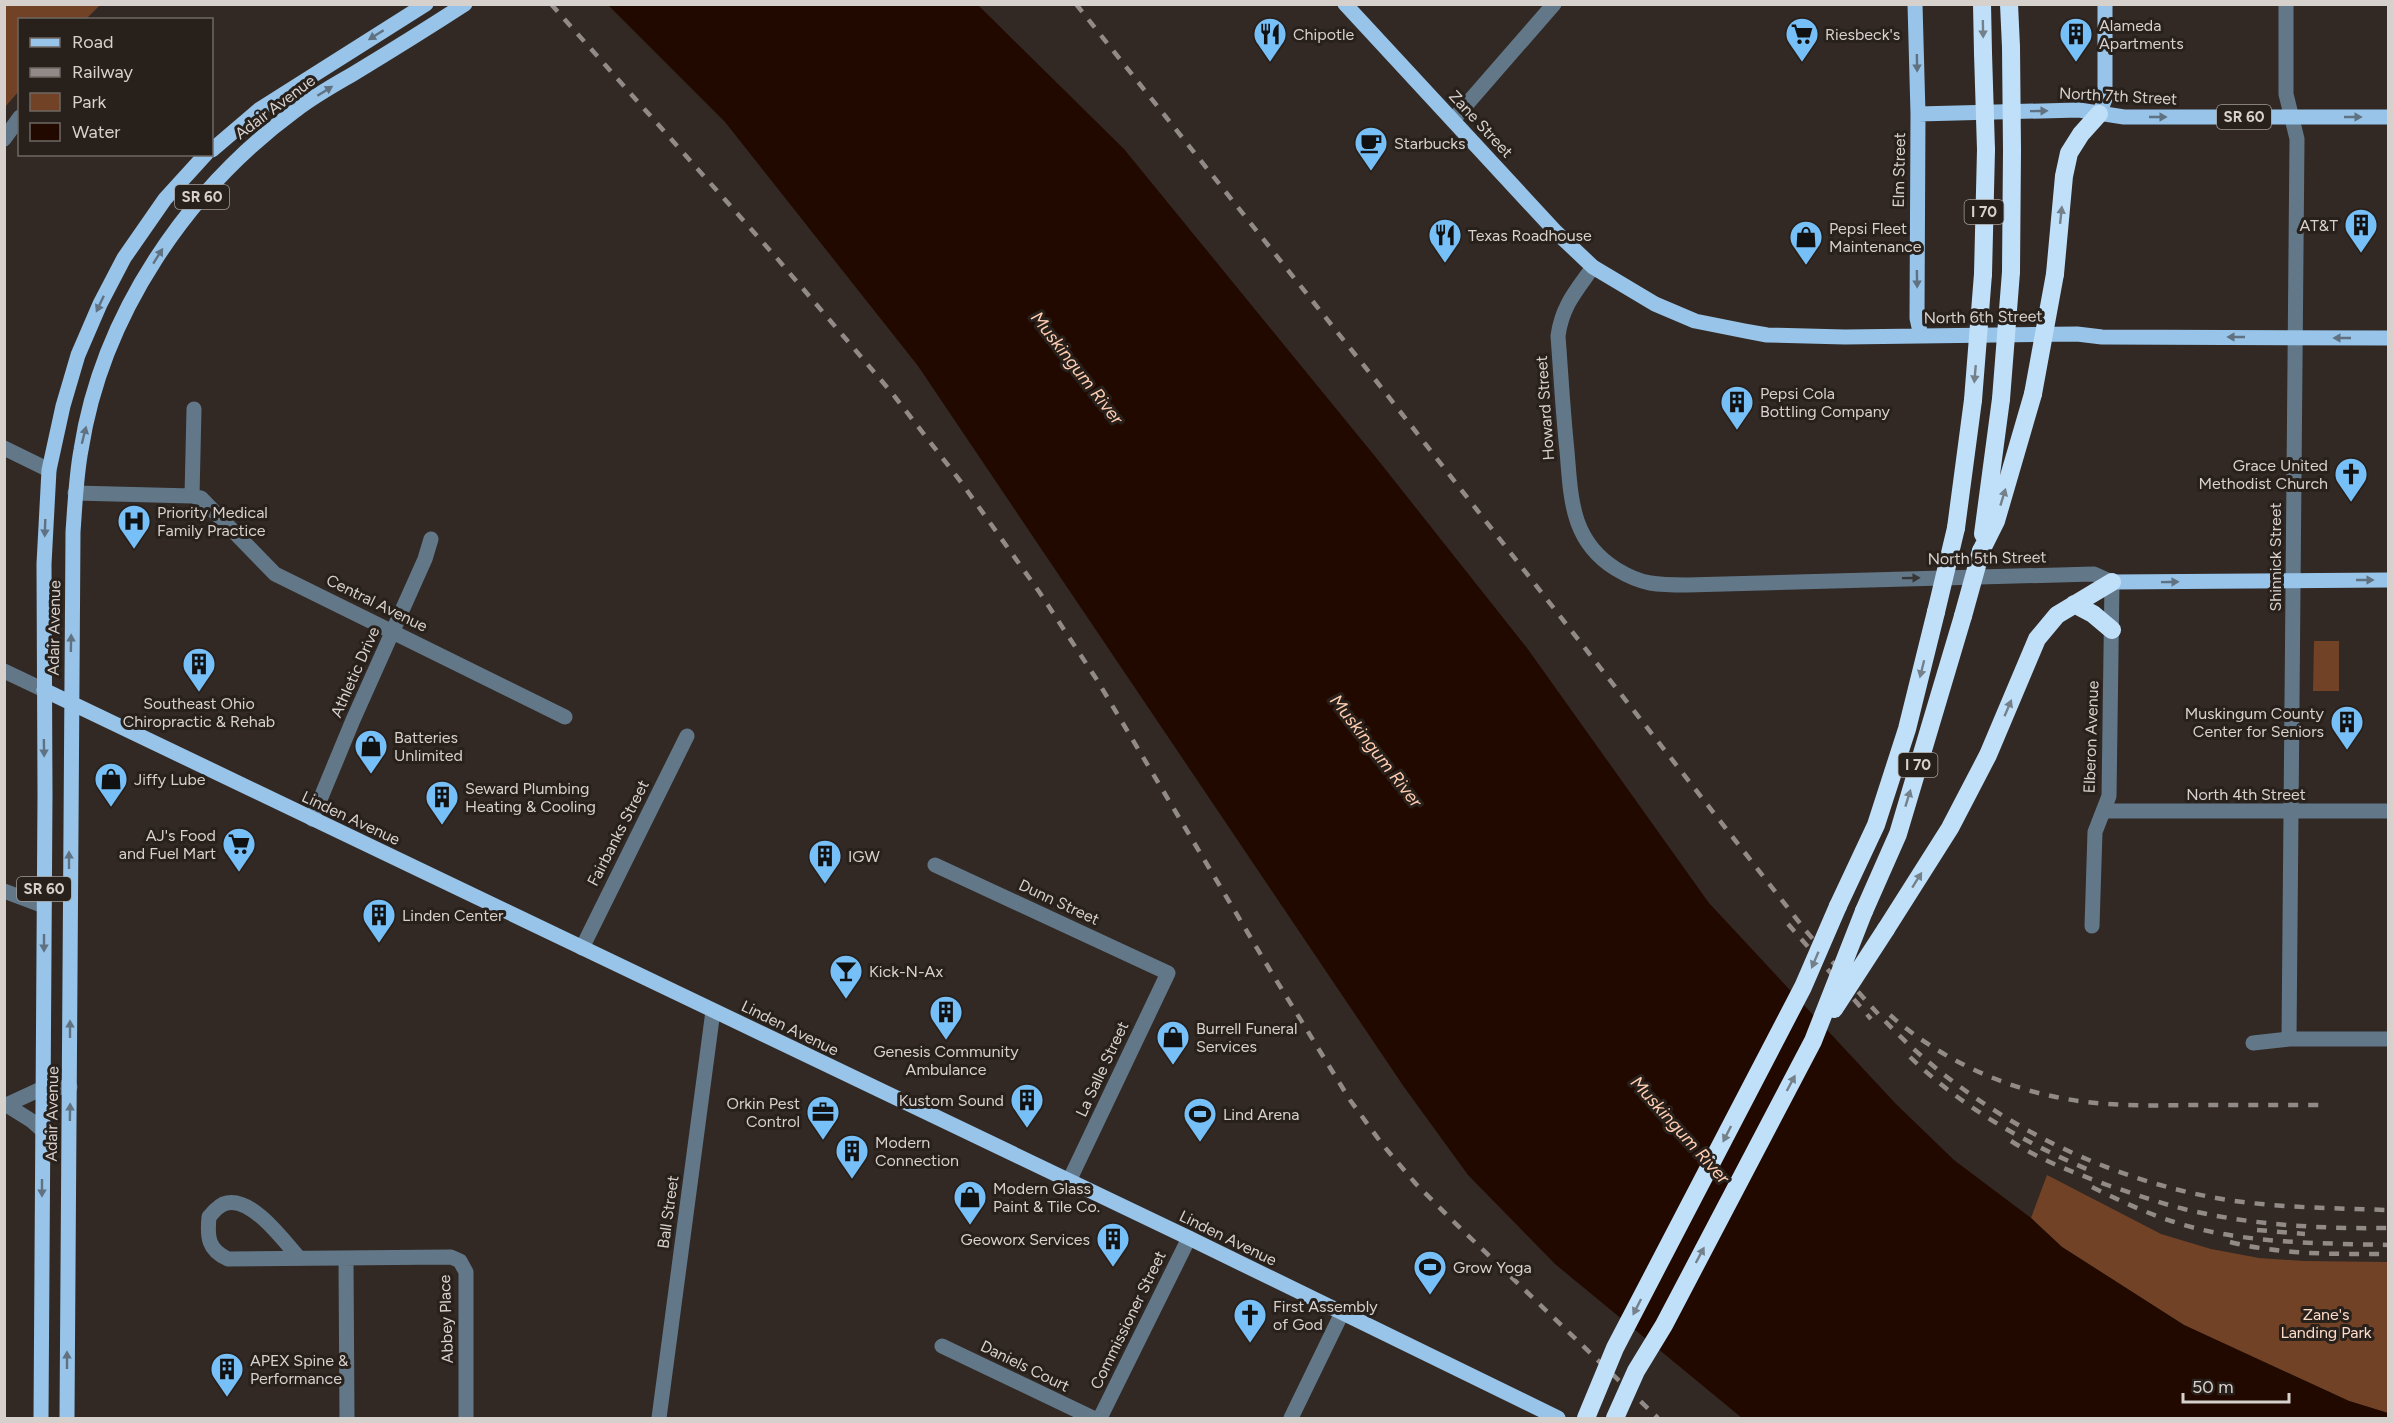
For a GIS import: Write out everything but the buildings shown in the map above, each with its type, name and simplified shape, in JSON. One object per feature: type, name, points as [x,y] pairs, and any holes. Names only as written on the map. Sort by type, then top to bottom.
[{"type":"highway","name":"I 70","points":[[1586,1419],[1615,1348],[1803,987],[1876,825],[1907,729],[1956,528],[1973,400],[1983,274],[1986,150],[1982,4]]},
{"type":"highway","name":"I 70","points":[[1615,1419],[1636,1371],[1664,1325],[1813,1041],[1864,911],[1898,834],[1963,616],[1981,550],[2001,399],[2011,272],[2012,150],[2009,4]]},
{"type":"highway","points":[[1981,550],[1996,521],[2032,394],[2055,274],[2064,176],[2069,153],[2081,134],[2100,114]]},
{"type":"highway","points":[[1813,1041],[1950,828],[1988,755],[2037,639],[2057,615],[2112,582]]},
{"type":"highway","points":[[2074,604],[2093,614],[2112,630]]},
{"type":"main road","name":"Adair Avenue","points":[[213,149],[260,109],[426,4]]},
{"type":"main road","name":"Zane Street","points":[[1345,4],[1556,232],[1593,267]]},
{"type":"main road","name":"Elm Street","points":[[1915,4],[1918,114],[1917,318],[1921,336]]},
{"type":"main road","points":[[2100,114],[2105,99],[2105,4]]},
{"type":"main road","name":"Adair Avenue","points":[[67,1419],[70,702],[75,493],[81,448],[94,394],[112,342],[134,294],[192,208],[226,169],[298,108],[465,5]]},
{"type":"main road","name":"North 7th Street","points":[[1918,114],[2066,110],[2124,117],[2388,117]]},
{"type":"main road","name":"Adair Avenue","points":[[41,1419],[44,564],[49,470],[63,406],[78,355],[100,304],[124,258],[165,199],[204,156]]},
{"type":"main road","name":"North 6th Street","points":[[1593,267],[1655,304],[1695,321],[1767,335],[1845,337],[2077,334],[2102,337],[2388,338]]},
{"type":"main road","name":"North 5th Street","points":[[2112,582],[2388,580]]},
{"type":"main road","name":"Linden Avenue","points":[[44,690],[1189,1238],[1558,1419]]},
{"type":"street","points":[[1453,120],[1554,4]]},
{"type":"street","name":"Shinnick Street","points":[[2286,4],[2286,94],[2297,140],[2289,1039]]},
{"type":"street","points":[[4,139],[18,120]]},
{"type":"street","name":"Howard Street","points":[[1593,267],[1568,301],[1561,318],[1558,336],[1572,507],[1580,531],[1594,550]]},
{"type":"street","points":[[75,493],[192,496],[194,409]]},
{"type":"street","points":[[4,448],[49,470]]},
{"type":"street","name":"Central Avenue","points":[[192,496],[201,498],[275,574],[565,717]]},
{"type":"street","name":"Athletic Drive","points":[[312,819],[392,630],[425,559],[430,539]]},
{"type":"street","name":"North 5th Street","points":[[1594,550],[1610,565],[1628,576],[1648,583],[1687,585],[2094,574],[2112,582]]},
{"type":"street","name":"Elberon Avenue","points":[[2092,926],[2095,832],[2109,796],[2112,582]]},
{"type":"street","name":"Linden Avenue","points":[[4,671],[44,690]]},
{"type":"street","name":"Fairbanks Street","points":[[582,948],[687,736]]},
{"type":"street","name":"North 4th Street","points":[[2103,811],[2388,811]]},
{"type":"street","name":"Dunn Street","points":[[934,865],[1168,972]]},
{"type":"street","points":[[4,891],[44,906]]},
{"type":"street","name":"La Salle Street","points":[[1069,1181],[1168,972]]},
{"type":"street","name":"Ball Street","points":[[659,1419],[713,1011]]},
{"type":"street","points":[[2253,1044],[2289,1039],[2388,1039]]},
{"type":"street","points":[[6,1106],[43,1088],[70,1087]]},
{"type":"street","points":[[6,1106],[32,1121],[43,1131]]},
{"type":"street","name":"Abbey Place","points":[[299,1258],[271,1226],[237,1202],[225,1203],[209,1217],[207,1233],[211,1247],[218,1255],[228,1259],[451,1257],[460,1261],[466,1272],[466,1419]]},
{"type":"street","name":"Commissioner Street","points":[[1100,1419],[1189,1238]]},
{"type":"street","points":[[346,1259],[347,1419]]},
{"type":"street","points":[[1291,1419],[1342,1313]]},
{"type":"street","name":"Daniels Court","points":[[942,1346],[1094,1419]]},
{"type":"green space","points":[[5,4],[100,5],[87,18],[18,18],[18,92],[5,107]]},
{"type":"green space","points":[[2314,641],[2339,641],[2339,691],[2313,691]]},
{"type":"green space","name":"Zane's Landing Park","points":[[2047,1175],[2161,1234],[2211,1249],[2259,1258],[2388,1262],[2388,1413],[2349,1401],[2184,1325],[2062,1247],[2031,1218]]},
{"type":"water","name":"Muskingum River","points":[[608,5],[978,5],[1124,149],[1378,460],[1527,648],[1709,903],[1896,1104],[1954,1160],[2031,1218],[2062,1247],[2184,1325],[2349,1401],[2388,1413],[2388,1418],[1742,1418],[1555,1264],[1468,1175],[1404,1087],[918,366],[725,122]]},
{"type":"railway","points":[[551,4],[775,256],[892,393],[961,482],[1040,593],[1097,680],[1270,970],[1350,1100],[1382,1144],[1416,1184],[1455,1223],[1658,1418]]},
{"type":"railway","points":[[1076,4],[1377,382],[1806,931],[1867,1002],[1906,1042],[1939,1071],[2012,1121],[2090,1161],[2131,1176],[2173,1189],[2259,1204],[2388,1210]]},
{"type":"railway","points":[[1788,924],[1871,1019]]},
{"type":"railway","points":[[1890,1015],[1926,1043],[1967,1066],[2011,1085],[2056,1097],[2105,1104],[2138,1105],[2321,1105]]},
{"type":"railway","points":[[1910,1057],[1952,1093],[1996,1123],[2094,1172]]},
{"type":"railway","points":[[2011,1141],[2071,1171],[2184,1209],[2234,1219],[2286,1225],[2388,1228]]},
{"type":"railway","points":[[2092,1187],[2131,1206],[2197,1229],[2279,1241],[2388,1245]]},
{"type":"railway","points":[[2257,1230],[2305,1234]]},
{"type":"railway","points":[[2230,1242],[2289,1252],[2388,1254]]},
{"type":"place","name":"Chipotle","points":[[1270,63]]},
{"type":"place","name":"Riesbeck's","points":[[1802,63]]},
{"type":"place","name":"Alameda Apartments","points":[[2076,63]]},
{"type":"place","name":"Starbucks","points":[[1371,172]]},
{"type":"place","name":"AT&T","points":[[2361,254]]},
{"type":"place","name":"Texas Roadhouse","points":[[1445,264]]},
{"type":"place","name":"Pepsi Fleet Maintenance","points":[[1806,266]]},
{"type":"place","name":"Pepsi Cola Bottling Company","points":[[1737,431]]},
{"type":"place","name":"Grace United Methodist Church","points":[[2351,503]]},
{"type":"place","name":"Priority Medical Family Practice","points":[[134,550]]},
{"type":"place","name":"Southeast Ohio Chiropractic & Rehab","points":[[199,693]]},
{"type":"place","name":"Muskingum County Center for Seniors","points":[[2347,751]]},
{"type":"place","name":"Batteries Unlimited","points":[[371,775]]},
{"type":"place","name":"Jiffy Lube","points":[[111,808]]},
{"type":"place","name":"Seward Plumbing Heating & Cooling","points":[[442,826]]},
{"type":"place","name":"AJ's Food and Fuel Mart","points":[[239,873]]},
{"type":"place","name":"IGW","points":[[825,885]]},
{"type":"place","name":"Linden Center","points":[[379,944]]},
{"type":"place","name":"Kick-N-Ax","points":[[846,1000]]},
{"type":"place","name":"Genesis Community Ambulance","points":[[946,1041]]},
{"type":"place","name":"Burrell Funeral Services","points":[[1173,1066]]},
{"type":"place","name":"Kustom Sound","points":[[1027,1129]]},
{"type":"place","name":"Orkin Pest Control","points":[[823,1141]]},
{"type":"place","name":"Lind Arena","points":[[1200,1143]]},
{"type":"place","name":"Modern Connection","points":[[852,1180]]},
{"type":"place","name":"Modern Glass Paint & Tile Co.","points":[[970,1226]]},
{"type":"place","name":"Geoworx Services","points":[[1113,1268]]},
{"type":"place","name":"Grow Yoga","points":[[1430,1296]]},
{"type":"place","name":"First Assembly of God","points":[[1250,1344]]},
{"type":"place","name":"APEX Spine & Performance","points":[[227,1398]]}]
